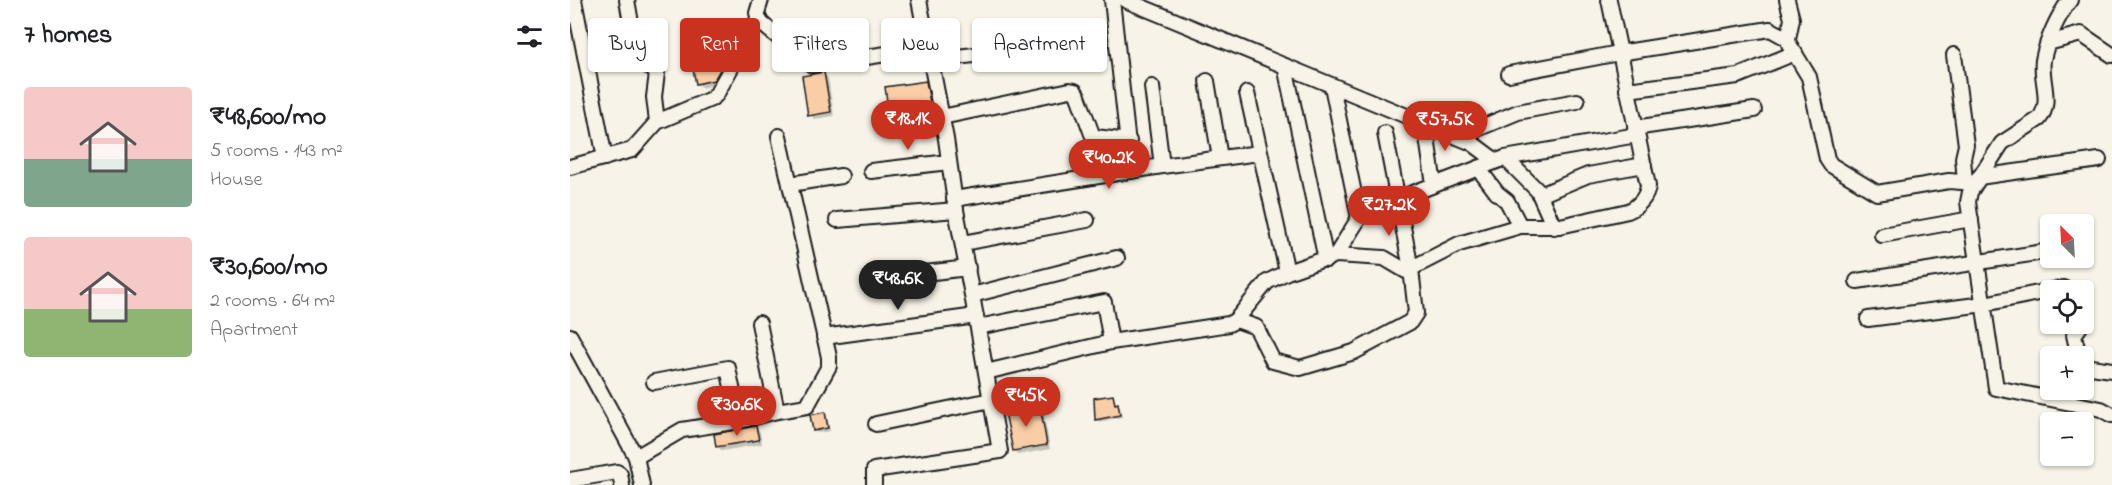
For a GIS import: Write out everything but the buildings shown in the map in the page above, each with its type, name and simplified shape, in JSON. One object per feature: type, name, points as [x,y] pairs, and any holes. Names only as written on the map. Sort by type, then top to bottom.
[{"type":"street","points":[[574,0],[605,158]]},
{"type":"street","points":[[627,0],[638,57],[657,73],[654,97],[657,122]]},
{"type":"street","points":[[758,18],[761,0]]},
{"type":"street","points":[[919,0],[922,18]]},
{"type":"street","points":[[1112,0],[1131,171]]},
{"type":"street","points":[[1125,0],[1481,148],[1501,159],[1540,195],[1554,226]]},
{"type":"street","points":[[986,372],[1111,342],[1222,326],[1236,320],[1262,287],[1287,272],[1331,257],[1384,258],[1403,270],[1411,269],[1455,246],[1520,226],[1554,226],[1633,209],[1648,190],[1609,0]]},
{"type":"street","points":[[1787,0],[1792,21],[1788,39]]},
{"type":"street","points":[[2070,0],[2048,43],[2043,69],[2046,102],[2043,114],[2002,143],[1973,181],[1968,197],[1996,388],[2101,409],[2112,415]]},
{"type":"street","points":[[760,21],[812,65],[881,59]]},
{"type":"street","points":[[1509,74],[1619,53],[1770,29],[1788,39],[1809,77],[1827,159],[1831,165],[1876,193],[1949,181],[1973,181],[2099,160]]},
{"type":"street","points":[[2048,43],[2081,34],[2112,55]]},
{"type":"street","points":[[1627,90],[1738,76],[1795,53]]},
{"type":"street","points":[[1954,55],[1966,145],[1963,158],[1973,181]]},
{"type":"street","points":[[1285,66],[1331,257]]},
{"type":"street","points":[[570,167],[632,150],[657,122],[716,95],[729,72]]},
{"type":"street","points":[[874,485],[874,470],[1000,451],[933,72]]},
{"type":"street","points":[[1207,81],[1220,158]]},
{"type":"street","points":[[1332,86],[1359,218]]},
{"type":"street","points":[[1152,87],[1162,166]]},
{"type":"street","points":[[942,117],[1070,90],[1075,91],[1078,96],[1095,137],[1129,141]]},
{"type":"street","points":[[1247,93],[1287,272]]},
{"type":"street","points":[[1458,137],[1518,112],[1577,101]]},
{"type":"street","points":[[1331,257],[1359,218],[1371,209],[1501,159],[1636,131],[1754,110]]},
{"type":"street","points":[[1425,124],[1434,185]]},
{"type":"street","points":[[1236,320],[1256,327],[1273,361],[1300,368],[1354,352],[1410,322],[1416,313],[1411,269],[1384,133]]},
{"type":"street","points":[[636,457],[682,430],[739,421],[803,407],[810,402],[829,366],[825,337],[779,136]]},
{"type":"street","points":[[837,220],[955,205],[1131,171],[1259,153]]},
{"type":"street","points":[[871,171],[949,162]]},
{"type":"street","points":[[1540,195],[1588,175],[1644,165]]},
{"type":"street","points":[[1478,168],[1497,193],[1507,201],[1520,226]]},
{"type":"street","points":[[790,184],[841,176]]},
{"type":"street","points":[[1882,235],[1971,219]]},
{"type":"street","points":[[963,243],[1087,220]]},
{"type":"street","points":[[1857,281],[2040,253]]},
{"type":"street","points":[[972,295],[1117,258]]},
{"type":"street","points":[[873,279],[968,268]]},
{"type":"street","points":[[1869,319],[1984,304],[2040,293]]},
{"type":"street","points":[[825,337],[977,321],[1104,302],[1111,342]]},
{"type":"street","points":[[759,323],[777,411]]},
{"type":"street","points":[[570,336],[636,457],[642,485]]},
{"type":"street","points":[[2094,367],[2112,370]]},
{"type":"street","points":[[654,382],[728,368],[739,421]]},
{"type":"street","points":[[876,424],[991,400]]},
{"type":"street","points":[[570,480],[617,472],[620,474],[622,485]]}]
